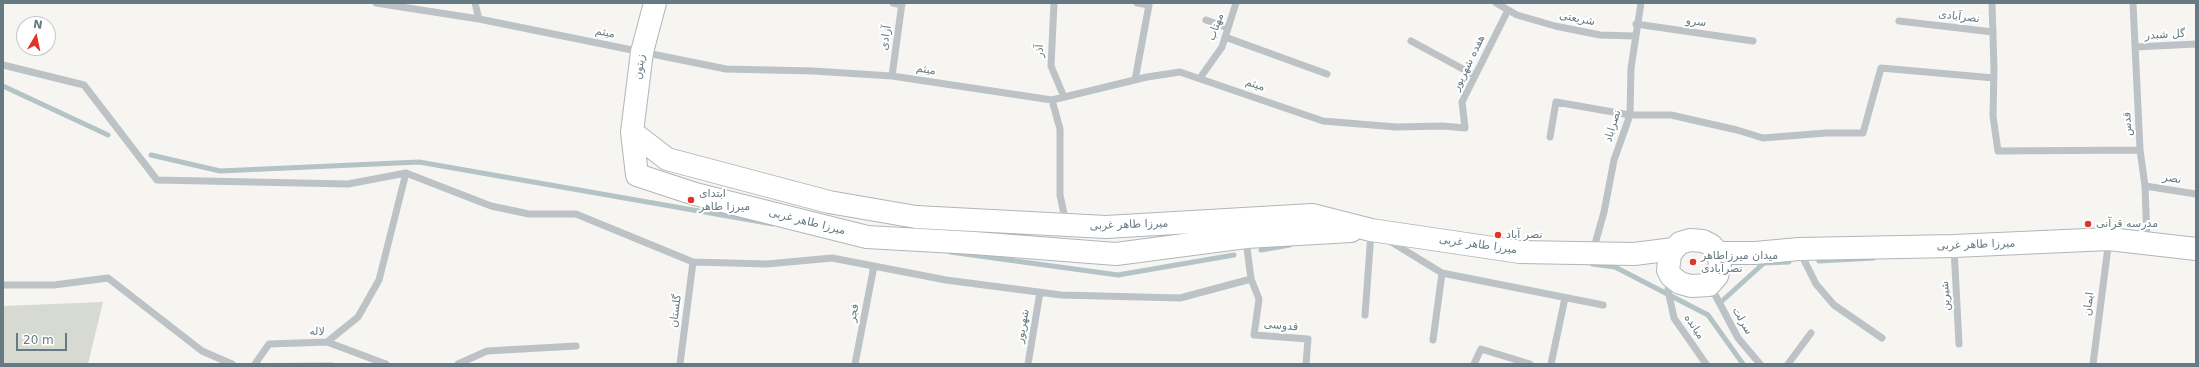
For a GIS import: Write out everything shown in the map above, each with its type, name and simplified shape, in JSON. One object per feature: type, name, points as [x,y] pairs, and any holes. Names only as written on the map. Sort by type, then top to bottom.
[{"type":"main road","name":"زیتون","points":[[632,132],[642,52],[655,3]]},
{"type":"main road","name":"میرزا طاهر غربی","points":[[632,132],[667,158],[829,202],[916,217],[1106,228],[1312,215],[1371,230],[1520,252],[1634,254],[1670,269],[1680,283],[1691,286],[1713,280],[1755,253]]},
{"type":"main road","name":"میرزا طاهر غربی","points":[[632,132],[637,175],[695,194],[867,237],[974,243],[1116,254],[1246,237],[1371,230]]},
{"type":"main road","name":"میرزا طاهر غربی","points":[[1670,269],[1680,243],[1690,240],[1703,241],[1718,253],[1755,253],[1798,248],[1954,246],[2109,239],[2196,249]]},
{"type":"main road","points":[[1713,280],[1720,264],[1718,253]]},
{"type":"street","name":"میثم","points":[[376,3],[479,19],[726,69],[813,70],[892,76],[1052,100],[1136,80],[1180,72],[1323,121],[1396,127],[1443,126],[1465,128]]},
{"type":"street","points":[[475,3],[479,19]]},
{"type":"street","points":[[893,3],[902,4]]},
{"type":"street","name":"آذر","points":[[1054,3],[1051,66],[1064,98]]},
{"type":"street","points":[[1136,80],[1149,5],[1137,3]]},
{"type":"street","name":"مهتاب","points":[[1200,78],[1222,47],[1236,3]]},
{"type":"street","name":"شریعتی","points":[[1496,3],[1517,15],[1555,26],[1600,35],[1635,36]]},
{"type":"street","name":"نصراباد","points":[[1592,253],[1604,212],[1614,160],[1630,115],[1631,68],[1636,24],[1641,3]]},
{"type":"street","points":[[1992,3],[1994,78],[1993,116],[1998,151],[2140,150]]},
{"type":"street","name":"قدس","points":[[2133,3],[2140,150],[2145,186],[2148,243]]},
{"type":"street","name":"آزادی","points":[[892,76],[902,4]]},
{"type":"street","name":"هفده شهریور","points":[[1465,128],[1462,102],[1474,75],[1508,10]]},
{"type":"street","points":[[1206,20],[1228,28]]},
{"type":"street","name":"نصرآبادی","points":[[1899,21],[1993,32]]},
{"type":"street","name":"سرو","points":[[1636,24],[1753,42]]},
{"type":"street","points":[[1225,37],[1327,74]]},
{"type":"street","points":[[1411,41],[1474,75]]},
{"type":"street","name":"گل شبدر","points":[[2135,47],[2196,44]]},
{"type":"street","points":[[3,65],[84,85],[157,180],[262,184],[348,184],[406,173],[491,206],[529,214],[576,214],[693,262],[767,264],[832,258],[946,280],[1040,292],[1180,298],[1251,279]]},
{"type":"street","points":[[1550,137],[1556,102],[1630,115],[1671,115],[1737,130],[1763,138],[1826,133],[1863,134],[1881,68],[1994,78]]},
{"type":"street","points":[[1052,100],[1060,129],[1060,195],[1067,225]]},
{"type":"street","points":[[327,342],[358,317],[379,280],[406,173]]},
{"type":"street","name":"نصر","points":[[2145,186],[2196,194]]},
{"type":"street","points":[[1365,315],[1371,230],[1442,273],[1565,298],[1603,304]]},
{"type":"street","name":"قدوسی","points":[[1246,237],[1251,279],[1259,299],[1254,335],[1308,339],[1306,364]]},
{"type":"street","name":"شیرین","points":[[1954,246],[1959,344]]},
{"type":"street","name":"ایمان","points":[[2093,364],[2108,247]]},
{"type":"street","points":[[1798,248],[1816,284],[1834,305],[1882,338]]},
{"type":"street","name":"گلستان","points":[[680,364],[693,262]]},
{"type":"street","name":"فجر","points":[[855,364],[874,266]]},
{"type":"street","name":"میانده","points":[[1670,269],[1671,305],[1674,318],[1706,364]]},
{"type":"street","points":[[1433,340],[1442,273]]},
{"type":"street","points":[[3,285],[54,285],[108,278],[202,351],[232,364]]},
{"type":"street","name":"سرلت","points":[[1713,280],[1738,338],[1760,364]]},
{"type":"street","name":"شهریور","points":[[1028,364],[1040,292]]},
{"type":"street","points":[[1551,364],[1565,298]]},
{"type":"street","points":[[1788,364],[1811,333]]},
{"type":"street","name":"لاله","points":[[255,364],[269,344],[327,342],[386,364]]},
{"type":"street","points":[[458,364],[487,351],[576,346]]},
{"type":"street","points":[[1474,364],[1481,349],[1530,364]]},
{"type":"shaded area","points":[[103,302],[88,364],[3,364],[3,306]]},
{"type":"shaded area","points":[[333,362],[332,364],[270,364],[271,363]]},
{"type":"waterway","points":[[3,86],[108,135]]},
{"type":"waterway","points":[[151,155],[220,171],[419,162],[773,224]]},
{"type":"waterway","points":[[1261,250],[1290,245]]},
{"type":"waterway","points":[[950,252],[1118,275],[1234,255]]},
{"type":"waterway","points":[[1819,261],[1874,258]]},
{"type":"waterway","points":[[1722,301],[1764,263],[1789,262]]},
{"type":"waterway","points":[[1592,264],[1615,267],[1708,315],[1743,364]]},
{"type":"place","name":"ابتدای میرزا طاهر","points":[[691,200]]},
{"type":"place","name":"مدرسه قرآنی","points":[[2088,224]]},
{"type":"place","name":"نصر آباد","points":[[1498,235]]},
{"type":"place","name":"میدان میرزاطاهر نصرآبادی","points":[[1693,262]]}]
